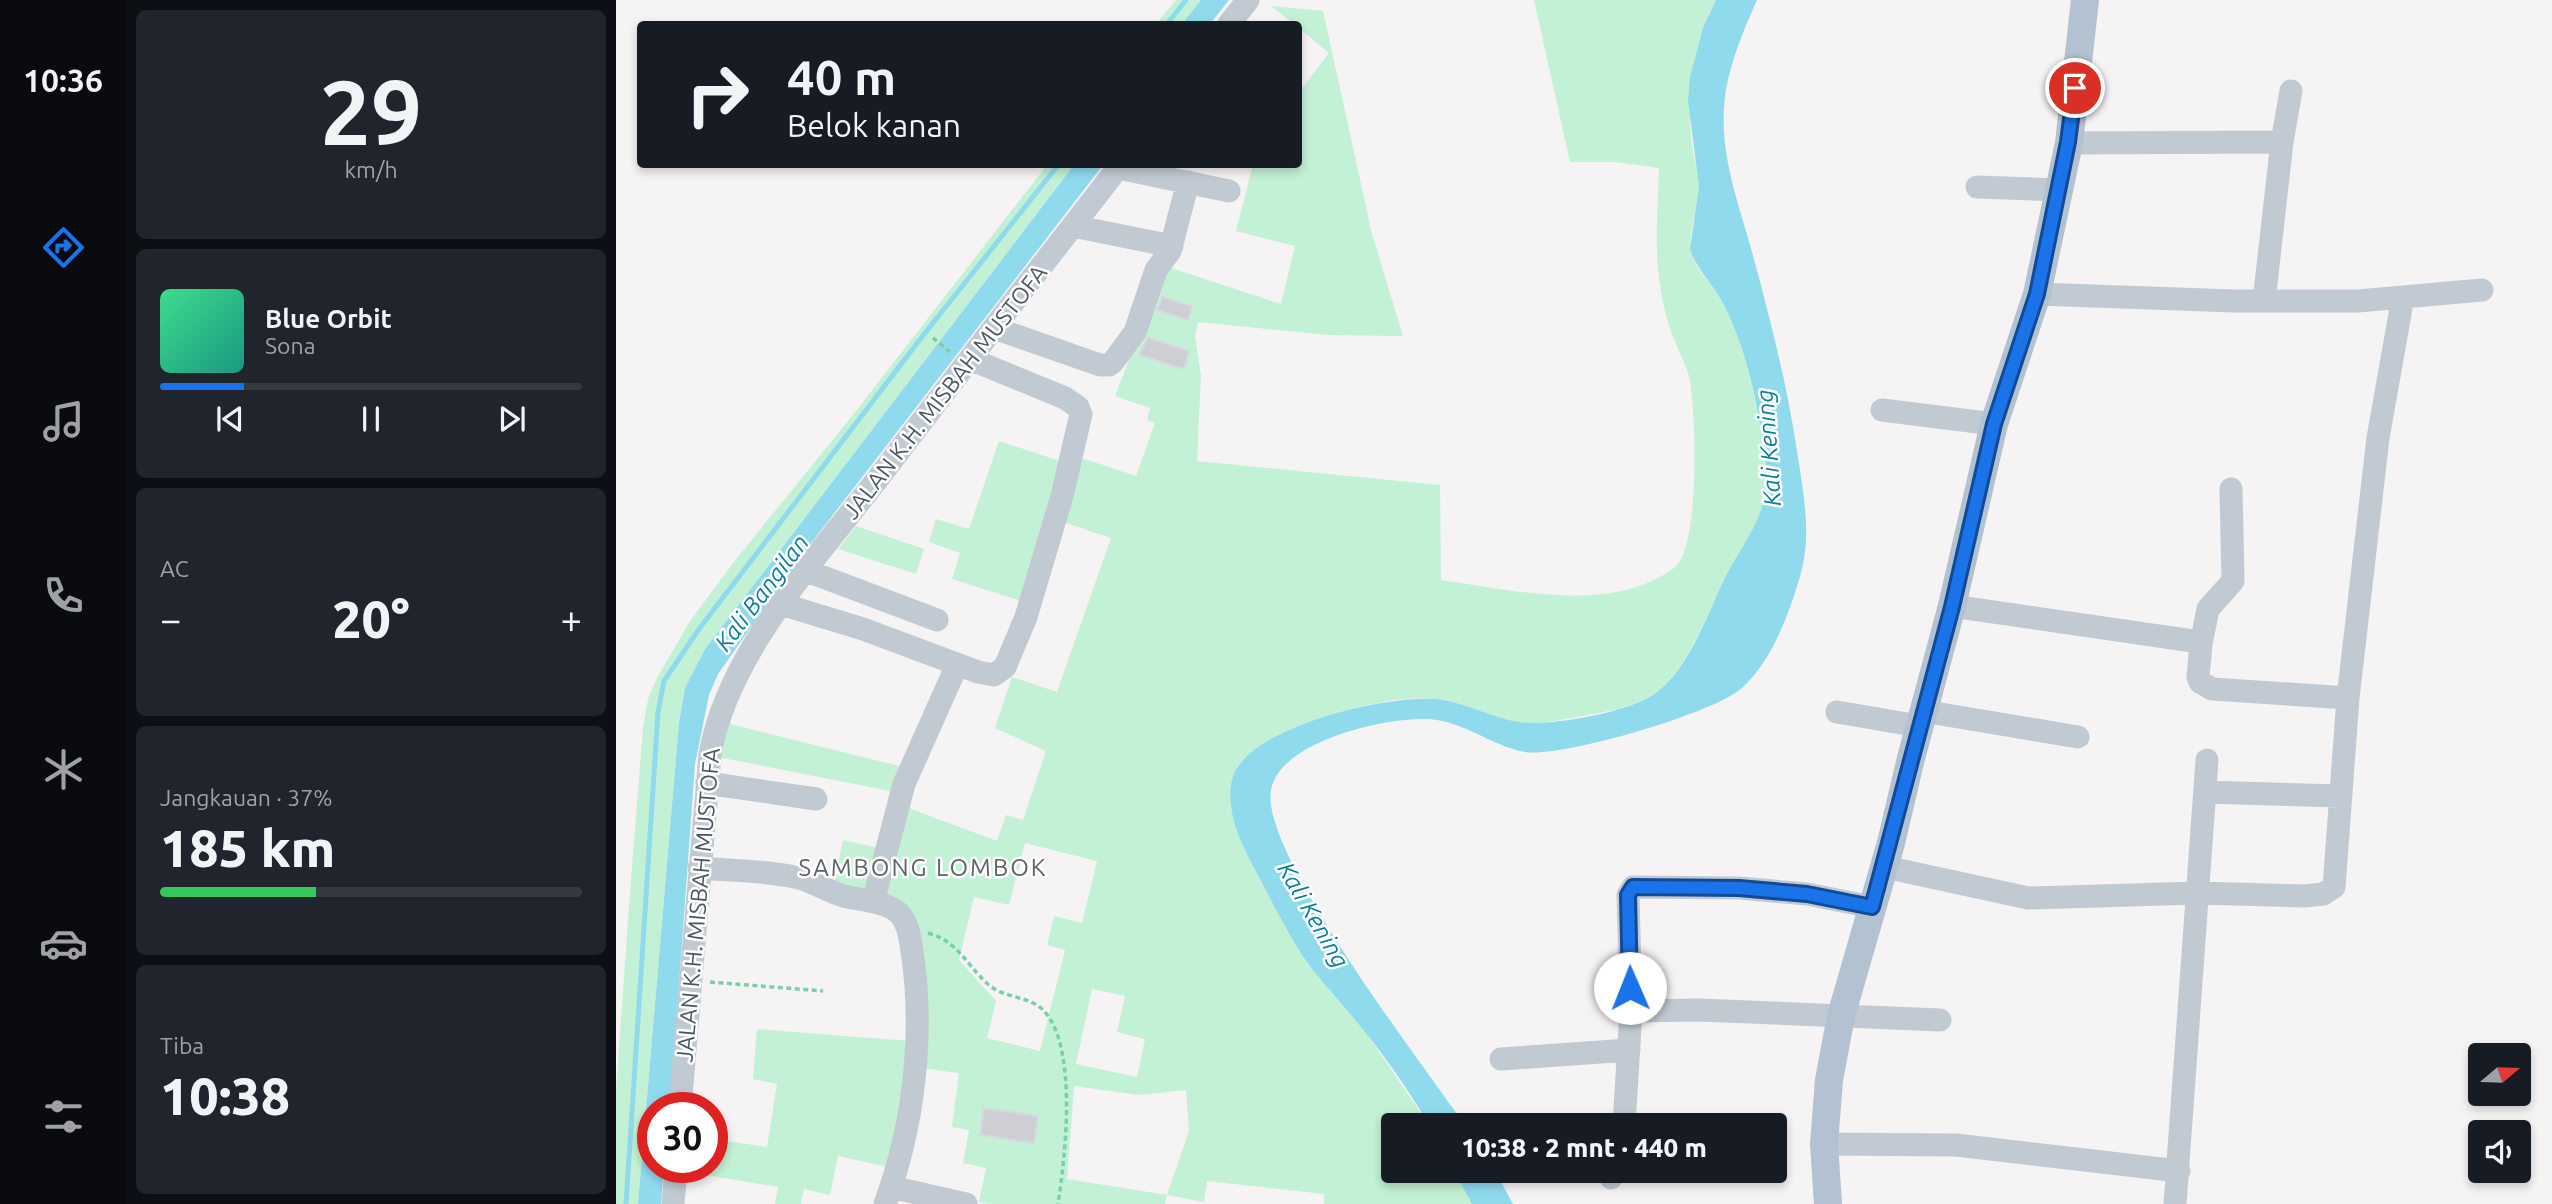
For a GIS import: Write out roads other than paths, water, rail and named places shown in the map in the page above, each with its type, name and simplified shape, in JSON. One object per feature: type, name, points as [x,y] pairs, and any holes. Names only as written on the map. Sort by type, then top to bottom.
[{"type":"main road","points":[[1828,1204],[1824,1144],[1829,1080],[1841,1016],[1885,867],[1921,718],[1952,607],[1994,424],[2037,294],[2068,142],[2085,0]]},
{"type":"street","points":[[1231,21],[1248,0]]},
{"type":"street","points":[[2264,301],[2282,142],[2291,91]]},
{"type":"street","points":[[2068,142],[2282,142]]},
{"type":"street","name":"JALAN K.H. MISBAH MUSTOFA","points":[[681,1092],[707,783],[713,732],[726,695],[781,604],[960,356],[994,328],[1117,168]]},
{"type":"street","points":[[1128,168],[1229,191]]},
{"type":"street","points":[[994,328],[1100,365],[1109,365],[1135,332],[1156,270],[1172,246],[1188,182]]},
{"type":"street","points":[[1977,187],[2059,190]]},
{"type":"street","points":[[1073,226],[1172,246]]},
{"type":"street","points":[[2037,294],[2358,301],[2482,290]]},
{"type":"street","points":[[1885,867],[2028,898],[2198,893],[2304,896],[2334,887],[2348,698],[2378,438],[2403,297]]},
{"type":"street","points":[[781,604],[863,629],[987,675],[1000,672],[1005,667],[1026,617],[1081,422],[1078,407],[1065,398],[960,356]]},
{"type":"street","points":[[1882,410],[1994,424]]},
{"type":"street","points":[[2231,489],[2233,581],[2208,609],[2198,677],[2205,686],[2348,698]]},
{"type":"street","points":[[807,571],[937,621]]},
{"type":"street","points":[[1952,607],[2186,639],[2201,644]]},
{"type":"street","points":[[873,902],[904,784],[957,665]]},
{"type":"street","points":[[1837,712],[1921,718],[2078,737]]},
{"type":"street","points":[[2175,1204],[2207,760]]},
{"type":"street","points":[[707,783],[816,799]]},
{"type":"street","points":[[2205,792],[2340,796]]},
{"type":"street","points":[[699,868],[792,876],[834,893],[894,909],[903,919],[916,985],[918,1017],[907,1122],[888,1195],[966,1204]]},
{"type":"street","points":[[1624,1113],[1631,1011],[1628,895],[1633,887],[1739,888],[1807,894],[1872,907]]},
{"type":"street","points":[[1631,1011],[1699,1010],[1940,1020]]},
{"type":"street","points":[[1501,1059],[1629,1050]]},
{"type":"street","points":[[1824,1144],[1956,1145],[2179,1171]]},
{"type":"street","points":[[673,1204],[675,1183]]},
{"type":"water","points":[[1201,0],[1229,0],[1212,21],[1184,21]]},
{"type":"water","name":"Kali Kening","points":[[1716,0],[1757,0],[1731,67],[1725,95],[1725,146],[1793,426],[1806,527],[1801,573],[1786,619],[1763,664],[1753,677],[1726,698],[1671,721],[1602,741],[1544,752],[1512,749],[1438,720],[1384,723],[1360,728],[1313,746],[1293,758],[1278,773],[1271,790],[1274,820],[1291,860],[1349,959],[1456,1113],[1422,1113],[1390,1065],[1312,968],[1288,932],[1238,833],[1230,799],[1232,778],[1239,765],[1254,750],[1275,737],[1329,715],[1359,707],[1413,699],[1434,699],[1519,722],[1577,719],[1610,712],[1651,696],[1663,687],[1685,660],[1755,524],[1765,495],[1766,477],[1759,419],[1740,343],[1725,307],[1690,249],[1699,187],[1688,101],[1690,77],[1703,28]]},
{"type":"water","name":"Kali Bangilan","points":[[1072,168],[1101,168],[802,555],[718,674],[709,695],[695,764],[671,1092],[648,1092],[679,723],[685,688],[705,649]]},
{"type":"water","points":[[640,1183],[663,1183],[661,1204],[638,1204]]},
{"type":"water","points":[[1461,1183],[1502,1183],[1513,1204],[1472,1204]]},
{"type":"waterway","points":[[1169,21],[1186,0]]},
{"type":"waterway","points":[[626,1204],[658,712],[664,681],[699,629],[918,342],[1056,168]]},
{"type":"district","name":"SAMBONG LOMBOK","points":[[923,868]]}]
